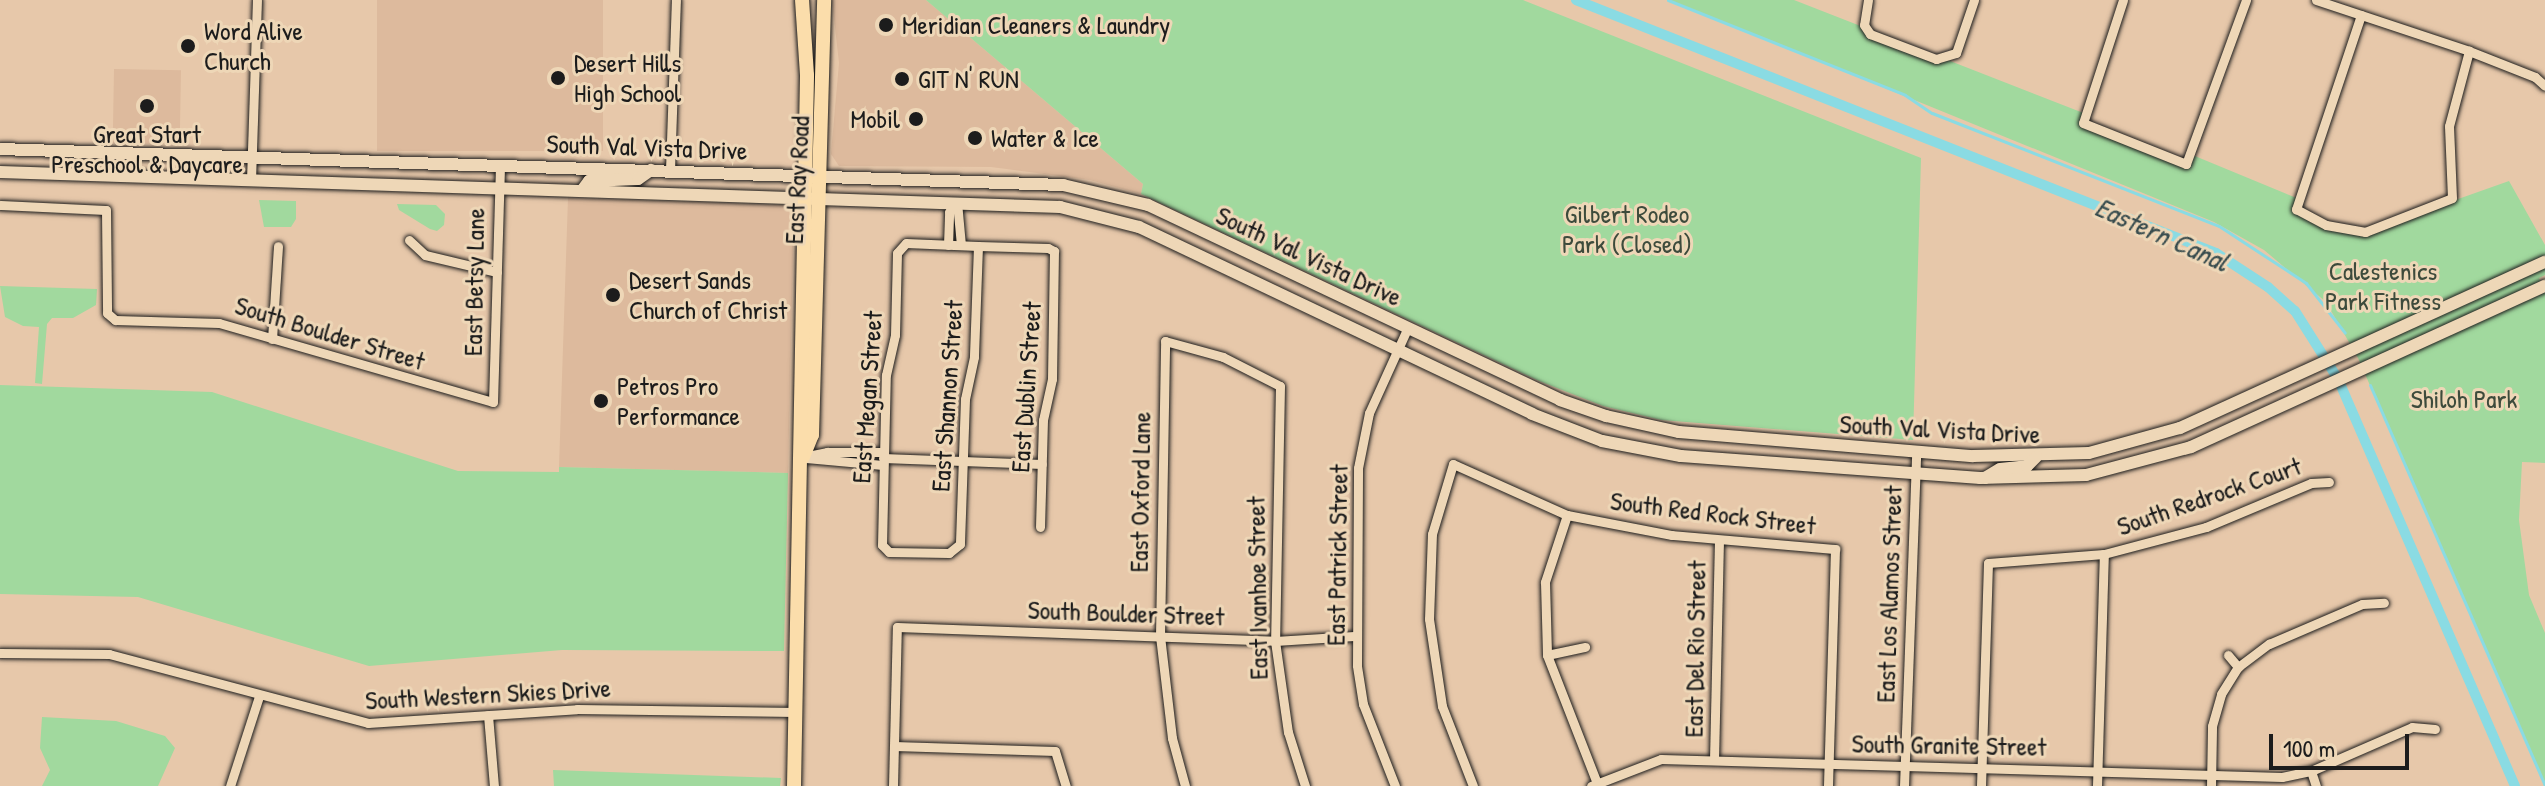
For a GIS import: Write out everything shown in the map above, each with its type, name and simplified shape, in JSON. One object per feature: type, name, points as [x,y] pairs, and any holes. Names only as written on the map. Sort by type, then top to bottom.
[{"type":"main road","name":"East Ray Road","points":[[802,0],[804,175],[812,196]]},
{"type":"main road","name":"East Ray Road","points":[[794,786],[803,457],[798,434],[812,196],[821,176],[824,0]]},
{"type":"main road","name":"South Val Vista Drive","points":[[0,149],[958,180],[1093,190],[1148,205],[1560,400],[1642,427],[1916,451],[2036,457],[2089,453],[2149,438],[2322,364],[2545,262]]},
{"type":"main road","points":[[583,189],[589,181],[638,179],[651,170]]},
{"type":"main road","name":"South Val Vista Drive","points":[[0,172],[812,196],[957,202],[1089,213],[1190,249],[1532,414],[1615,444],[1681,456],[1985,478],[2094,474],[2191,447],[2545,286]]},
{"type":"main road","points":[[957,202],[958,180]]},
{"type":"main road","points":[[1190,249],[1198,228]]},
{"type":"main road","points":[[2094,474],[2140,452],[2149,438]]},
{"type":"main road","points":[[1985,478],[2000,469],[2027,466],[2036,457]]},
{"type":"street","points":[[251,180],[257,0]]},
{"type":"street","points":[[670,170],[676,0]]},
{"type":"street","points":[[1868,0],[1864,25],[1870,34],[1946,59],[1956,53],[1974,0]]},
{"type":"street","points":[[2123,0],[2083,123],[2186,164],[2246,0]]},
{"type":"street","points":[[2316,0],[2469,51],[2535,77],[2545,86]]},
{"type":"street","points":[[2361,15],[2296,209],[2326,225],[2365,232],[2452,198],[2449,126],[2469,51]]},
{"type":"street","name":"East Betsy Lane","points":[[493,402],[500,164]]},
{"type":"street","points":[[957,202],[949,212],[948,245],[978,246]]},
{"type":"street","points":[[957,202],[961,245]]},
{"type":"street","name":"South Boulder Street","points":[[0,205],[106,210],[107,313],[115,320],[219,323],[493,402]]},
{"type":"street","points":[[409,240],[425,255],[497,272]]},
{"type":"street","name":"East Megan Street","points":[[948,245],[899,248],[883,459],[885,548],[949,553],[958,548]]},
{"type":"street","points":[[272,339],[278,246]]},
{"type":"street","name":"East Dublin Street","points":[[978,246],[1054,251],[1052,379],[1043,420],[1040,527]]},
{"type":"street","name":"East Shannon Street","points":[[958,548],[978,246]]},
{"type":"street","name":"East Patrick Street","points":[[1395,786],[1363,704],[1354,636],[1358,468],[1369,413],[1408,327]]},
{"type":"street","name":"East Ivanhoe Street","points":[[1165,341],[1223,357],[1280,386],[1275,641],[1288,732],[1305,786]]},
{"type":"street","name":"East Oxford Lane","points":[[1165,341],[1160,636],[1172,738],[1185,786]]},
{"type":"street","name":"East Los Alamos Street","points":[[1904,786],[1916,451]]},
{"type":"street","points":[[803,457],[827,452],[883,459],[1042,464]]},
{"type":"street","name":"South Red Rock Street","points":[[1473,786],[1442,706],[1429,619],[1432,534],[1453,464],[1567,515],[1719,540],[1835,549],[1829,764]]},
{"type":"street","name":"South Redrock Court","points":[[1982,769],[1988,563],[2104,554],[2206,527],[2311,483],[2329,482]]},
{"type":"street","points":[[1567,515],[1545,582],[1547,655],[1596,785]]},
{"type":"street","name":"East Del Rio Street","points":[[1714,760],[1719,540]]},
{"type":"street","points":[[2097,786],[2104,554]]},
{"type":"street","points":[[2211,786],[2212,726],[2221,694],[2238,667],[2269,644],[2362,604],[2384,603]]},
{"type":"street","name":"South Boulder Street","points":[[894,746],[897,627],[1275,641],[1354,636]]},
{"type":"street","points":[[1547,655],[1585,647]]},
{"type":"street","name":"South Western Skies Drive","points":[[0,653],[109,654],[368,723],[577,709],[796,712]]},
{"type":"street","points":[[2228,655],[2238,667]]},
{"type":"street","points":[[230,786],[259,696]]},
{"type":"street","points":[[488,715],[494,786]]},
{"type":"street","name":"South Granite Street","points":[[1596,785],[1661,759],[2282,777],[2311,771],[2412,727],[2435,729]]},
{"type":"street","points":[[893,786],[894,746],[1055,751],[1066,786]]},
{"type":"street","points":[[1828,786],[1829,764]]},
{"type":"street","points":[[1981,786],[1982,769]]},
{"type":"street","points":[[2311,771],[2316,786]]},
{"type":"shaded area","points":[[377,0],[603,0],[603,151],[377,151]]},
{"type":"shaded area","points":[[832,0],[926,0],[1143,184],[1141,194],[1090,180],[991,167],[839,166],[831,154],[839,63]]},
{"type":"shaded area","name":"Great Start Preschool & Daycare","points":[[114,69],[181,70],[180,144],[113,143]]},
{"type":"shaded area","points":[[568,198],[786,205],[794,210],[788,473],[559,467]]},
{"type":"green space","name":"Gilbert Rodeo Park (Closed)","points":[[926,0],[1523,0],[1921,158],[1913,440],[1661,420],[1603,406],[1539,381],[1141,194],[1143,184]]},
{"type":"green space","points":[[1669,0],[1794,0],[2086,114],[2083,123],[2186,164],[2190,154],[2299,199],[2296,209],[2326,225],[2365,232],[2509,181],[2545,245],[2545,275],[2539,278],[2545,290],[2545,463],[2522,462],[2519,520],[2529,595],[2545,633],[2545,785],[2358,358],[2326,302],[2264,250],[2214,222]]},
{"type":"green space","points":[[259,200],[296,201],[296,219],[291,227],[264,227]]},
{"type":"green space","points":[[397,204],[436,205],[445,214],[444,225],[437,231],[430,229],[399,210]]},
{"type":"green space","points":[[0,286],[97,289],[96,305],[73,318],[52,318],[47,324],[42,384],[35,383],[39,327],[23,326],[5,317]]},
{"type":"green space","points":[[0,385],[212,392],[458,471],[559,472],[559,467],[788,473],[784,651],[562,650],[369,666],[138,597],[0,594]]},
{"type":"green space","points":[[42,717],[116,721],[165,736],[175,748],[158,786],[42,786],[50,770],[40,748]]},
{"type":"green space","points":[[553,770],[781,778],[780,786],[554,786]]},
{"type":"waterway","name":"Eastern Canal","points":[[1576,0],[2216,253],[2268,287],[2295,311],[2338,379],[2515,786]]},
{"type":"waterway","points":[[1668,0],[1905,95],[1932,113],[2219,226],[2306,283],[2345,333]]},
{"type":"waterway","points":[[2370,385],[2545,785]]},
{"type":"place","name":"Meridian Cleaners & Laundry","points":[[886,25]]},
{"type":"place","name":"Word Alive Church","points":[[188,46]]},
{"type":"place","name":"Desert Hills High School","points":[[558,78]]},
{"type":"place","name":"GIT N' RUN","points":[[902,79]]},
{"type":"place","name":"Great Start Preschool & Daycare","points":[[147,106]]},
{"type":"place","name":"Mobil","points":[[916,119]]},
{"type":"place","name":"Water & Ice","points":[[975,138]]},
{"type":"place","name":"Desert Sands Church of Christ","points":[[613,295]]},
{"type":"place","name":"Petros Pro Performance","points":[[601,401]]},
{"type":"park label","name":"Calestenics Park Fitness","points":[[2383,286]]},
{"type":"park label","name":"Shiloh Park","points":[[2464,399]]}]
